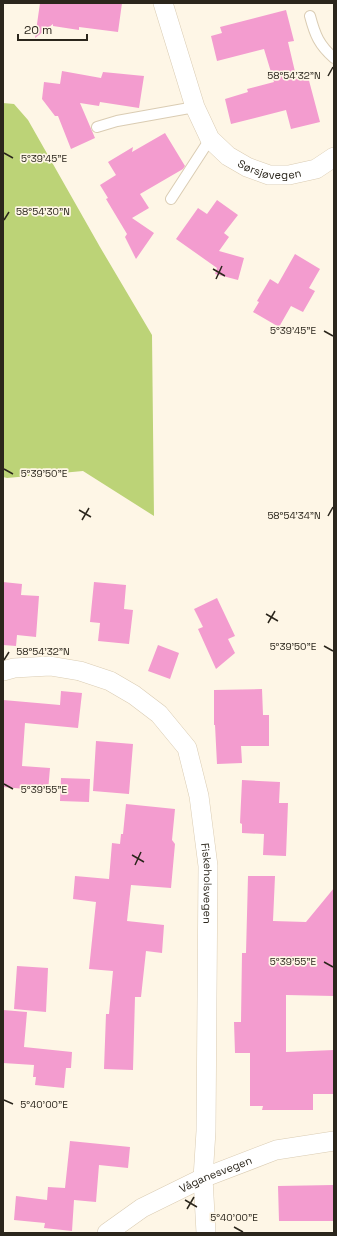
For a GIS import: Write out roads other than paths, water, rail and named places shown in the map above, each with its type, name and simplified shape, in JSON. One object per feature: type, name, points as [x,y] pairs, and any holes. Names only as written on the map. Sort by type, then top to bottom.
[{"type":"street","name":"Sørsjøvegen","points":[[163,3],[195,107],[210,139],[228,156],[247,167],[269,175],[289,175],[316,169],[334,157]]},
{"type":"street","name":"Fiskeholsvegen","points":[[3,671],[14,668],[50,666],[80,671],[110,681],[134,695],[159,714],[187,748],[199,796],[208,866],[206,1131],[203,1178],[206,1233]]},
{"type":"street","name":"Våganesvegen","points":[[107,1233],[142,1208],[203,1178],[276,1150],[334,1141]]},
{"type":"lane","points":[[310,16],[315,34],[324,49],[334,58]]},
{"type":"lane","points":[[97,127],[117,120],[195,107]]},
{"type":"lane","points":[[171,199],[210,139]]}]
